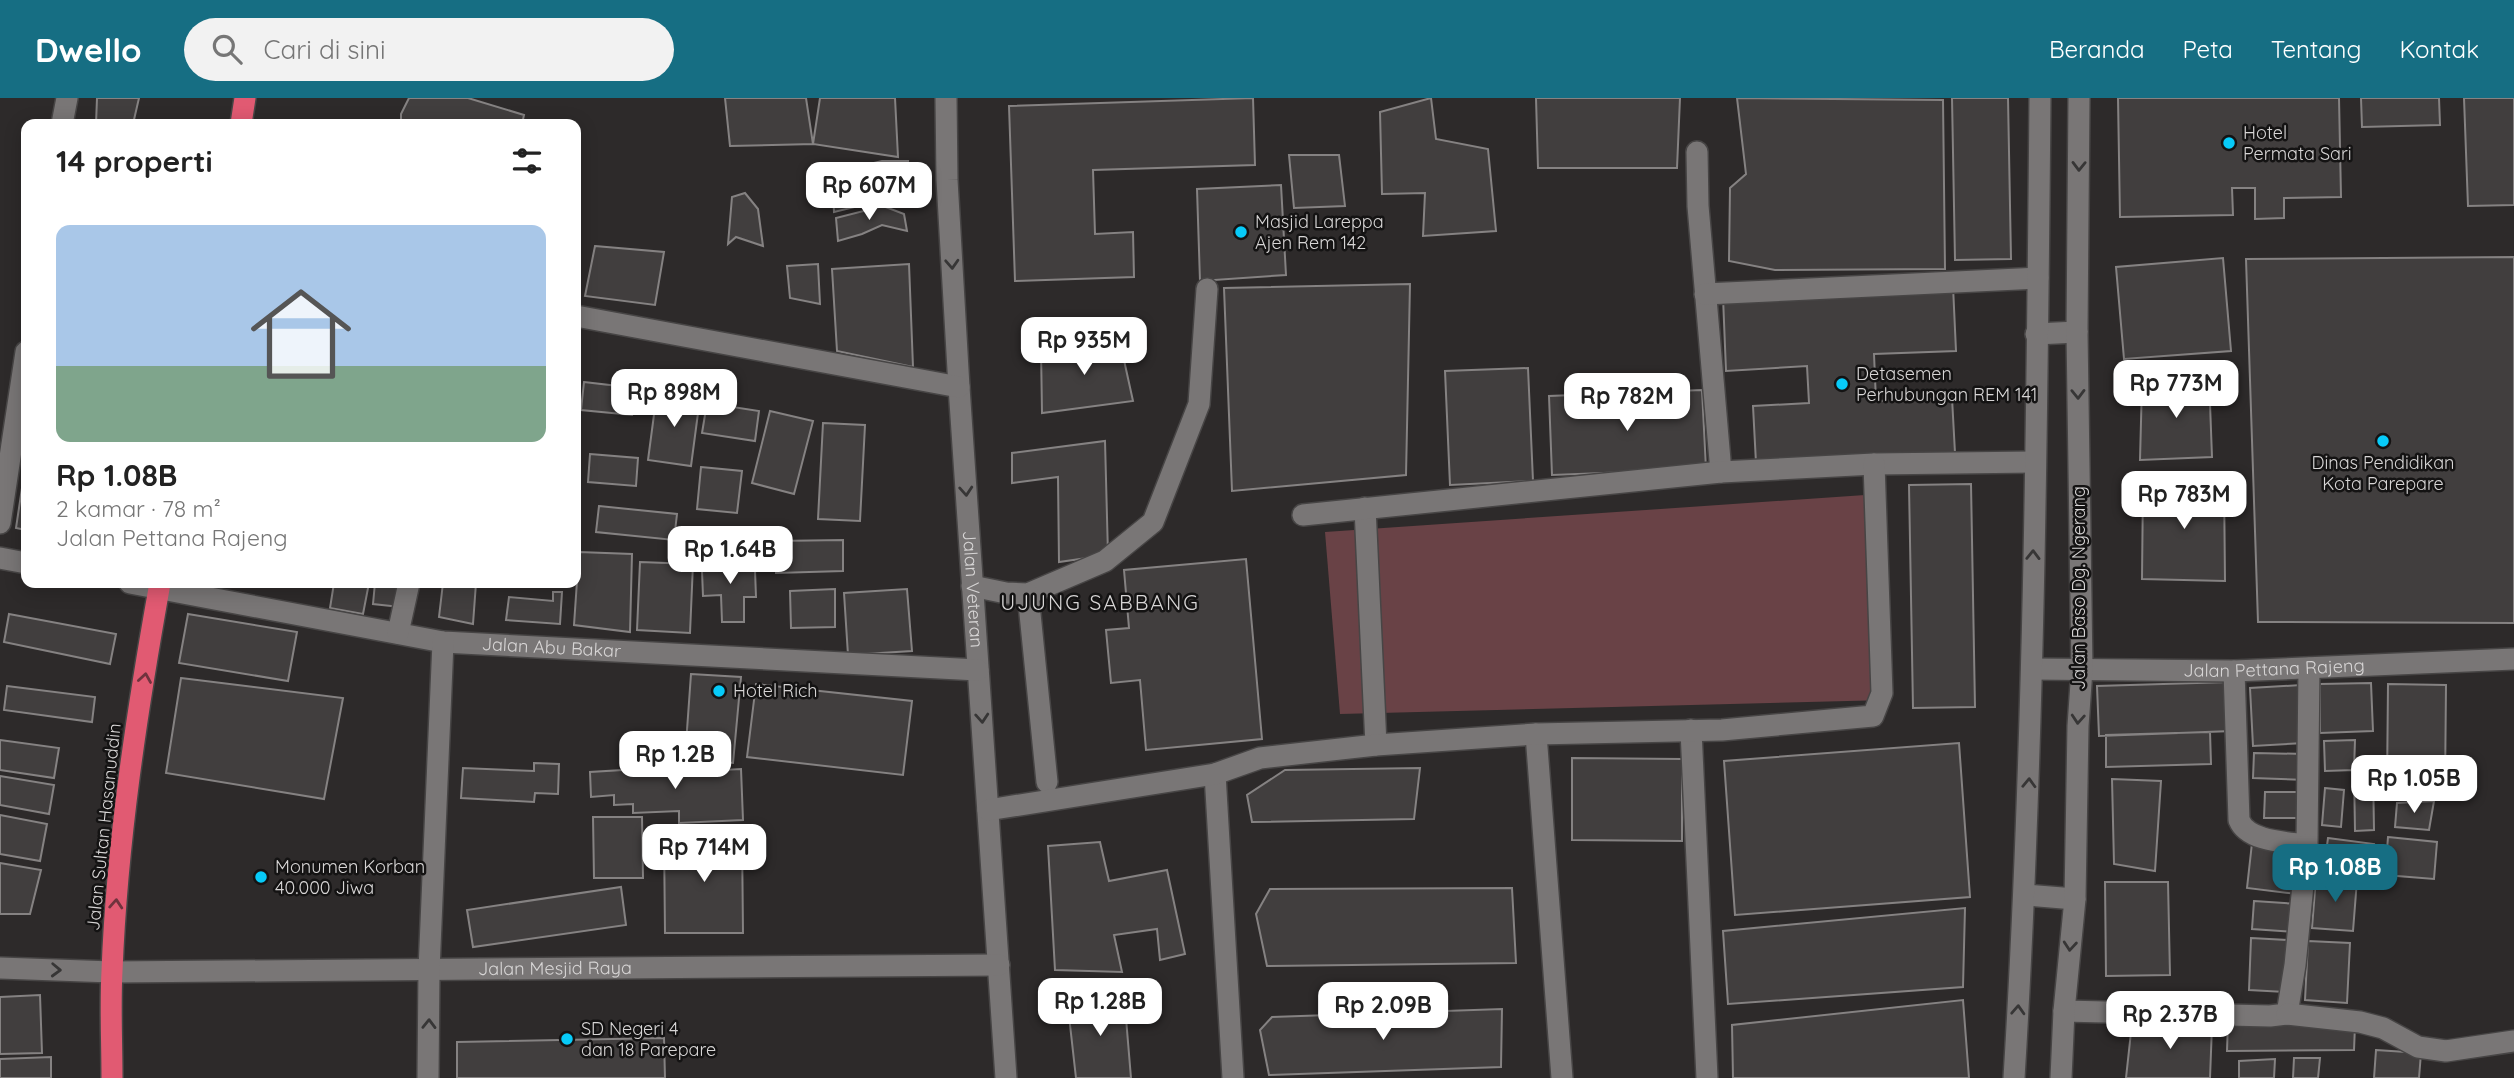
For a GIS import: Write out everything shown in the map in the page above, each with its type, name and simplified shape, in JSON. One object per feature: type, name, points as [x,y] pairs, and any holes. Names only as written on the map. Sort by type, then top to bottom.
[{"type":"highway","points":[[242,119],[246,98]]},
{"type":"highway","name":"Jalan Sultan Hasanuddin","points":[[112,1078],[112,972],[125,804],[160,588]]},
{"type":"street","points":[[63,119],[67,98]]},
{"type":"street","name":"Jalan Veteran","points":[[946,98],[947,180],[959,387],[1006,1078]]},
{"type":"street","points":[[2014,1078],[2025,895],[2032,670],[2040,98]]},
{"type":"street","name":"Jalan Baso Dg. Ngerang","points":[[2061,1078],[2064,1011],[2075,900],[2078,726],[2082,669],[2077,332],[2080,98]]},
{"type":"street","points":[[1697,152],[1698,206],[1721,472]]},
{"type":"street","points":[[1705,294],[2038,278]]},
{"type":"street","points":[[972,586],[1006,593],[1028,594],[1105,561],[1153,522],[1199,404],[1207,289]]},
{"type":"street","points":[[581,317],[959,387]]},
{"type":"street","points":[[2036,334],[2077,332]]},
{"type":"street","points":[[0,523],[21,385]]},
{"type":"street","points":[[1303,515],[1721,472],[1874,464],[2034,462]]},
{"type":"street","points":[[988,810],[1215,774],[1260,758],[1376,745],[1536,734],[1722,730],[1873,716],[1882,693],[1874,464]]},
{"type":"street","points":[[1365,508],[1376,745]]},
{"type":"street","points":[[0,558],[21,562]]},
{"type":"street","name":"Jalan Abu Bakar","points":[[170,588],[443,642],[978,670]]},
{"type":"street","points":[[398,634],[408,588]]},
{"type":"street","points":[[1028,594],[1047,782]]},
{"type":"street","points":[[428,1078],[429,971],[443,642]]},
{"type":"street","name":"Jalan Pettana Rajeng","points":[[2032,670],[2234,671],[2514,659]]},
{"type":"street","points":[[2287,1014],[2295,965],[2307,845],[2309,668]]},
{"type":"street","points":[[2234,671],[2239,820],[2242,827],[2256,836],[2307,845]]},
{"type":"street","points":[[1691,730],[1707,1078]]},
{"type":"street","points":[[1536,734],[1562,1078]]},
{"type":"street","points":[[1215,774],[1233,1078]]},
{"type":"street","points":[[2025,895],[2075,900]]},
{"type":"street","name":"Jalan Mesjid Raya","points":[[0,968],[112,972],[999,965]]},
{"type":"street","points":[[2064,1011],[2270,1016],[2287,1014],[2360,1022],[2383,1028],[2418,1047],[2446,1051],[2514,1041]]},
{"type":"shaded area","points":[[1865,495],[1888,700],[1340,714],[1325,532]]},
{"type":"building","points":[[97,98],[139,98],[134,119],[96,119]]},
{"type":"building","points":[[409,98],[468,98],[524,115],[523,119],[401,119]]},
{"type":"building","points":[[725,98],[806,98],[813,144],[730,146]]},
{"type":"building","points":[[820,98],[895,98],[898,157],[813,144]]},
{"type":"building","points":[[1253,98],[1255,165],[1093,170],[1095,234],[1133,232],[1134,277],[1015,281],[1009,106]]},
{"type":"building","points":[[1431,98],[1436,139],[1488,149],[1496,231],[1423,236],[1425,193],[1382,194],[1380,112]]},
{"type":"building","points":[[1536,98],[1680,98],[1677,168],[1538,168]]},
{"type":"building","points":[[1737,98],[1943,100],[1945,269],[1775,270],[1729,261],[1730,188],[1746,174]]},
{"type":"building","points":[[1952,98],[2008,98],[2011,259],[1955,260]]},
{"type":"building","name":"Hotel Permata Sari","points":[[2118,98],[2339,98],[2341,197],[2284,198],[2284,218],[2255,219],[2255,188],[2232,188],[2233,215],[2120,217]]},
{"type":"building","points":[[2361,98],[2439,98],[2440,125],[2362,127]]},
{"type":"building","points":[[2464,98],[2514,98],[2514,205],[2468,206]]},
{"type":"building","points":[[1289,155],[1339,155],[1345,206],[1294,208]]},
{"type":"building","points":[[882,161],[908,161],[906,185],[878,179],[823,195],[828,174]]},
{"type":"building","points":[[878,179],[906,185],[903,206],[879,201],[834,212],[833,192]]},
{"type":"building","name":"Masjid Lareppa Ajen Rem 142","points":[[1281,185],[1286,275],[1200,281],[1197,189]]},
{"type":"building","points":[[745,193],[758,209],[763,246],[736,237],[728,244],[732,197]]},
{"type":"building","points":[[883,206],[904,214],[907,231],[882,225],[838,241],[836,218]]},
{"type":"building","points":[[595,246],[664,252],[655,305],[585,296]]},
{"type":"building","name":"Dinas Pendidikan Kota Parepare","points":[[2514,257],[2514,623],[2258,622],[2246,259]]},
{"type":"building","points":[[2223,258],[2231,351],[2124,359],[2116,267]]},
{"type":"building","points":[[818,264],[820,304],[790,298],[787,266]]},
{"type":"building","points":[[909,264],[913,367],[837,351],[832,269]]},
{"type":"building","points":[[1410,284],[1406,475],[1232,491],[1224,288]]},
{"type":"building","name":"Detasemen Perhubungan REM 141","points":[[1953,286],[1956,351],[1874,354],[1876,401],[1952,398],[1955,453],[1756,463],[1753,406],[1809,403],[1807,366],[1726,371],[1723,297]]},
{"type":"building","points":[[1120,342],[1133,401],[1042,413],[1041,349]]},
{"type":"building","points":[[1528,368],[1533,481],[1450,485],[1445,371]]},
{"type":"building","points":[[2209,377],[2212,457],[2140,460],[2142,384]]},
{"type":"building","points":[[584,382],[635,388],[632,415],[581,410]]},
{"type":"building","points":[[1702,390],[1706,469],[1552,475],[1549,396]]},
{"type":"building","points":[[657,392],[700,398],[691,466],[648,460]]},
{"type":"building","points":[[707,403],[759,411],[755,441],[702,433]]},
{"type":"building","points":[[770,411],[813,421],[794,494],[752,483]]},
{"type":"building","points":[[823,423],[865,425],[860,521],[818,519]]},
{"type":"building","points":[[1105,441],[1108,555],[1059,562],[1058,477],[1012,483],[1012,453]]},
{"type":"building","points":[[590,454],[638,458],[636,486],[588,482]]},
{"type":"building","points":[[701,467],[742,471],[737,513],[697,509]]},
{"type":"building","points":[[2224,481],[2225,581],[2142,579],[2143,483]]},
{"type":"building","points":[[1971,484],[1975,707],[1913,708],[1909,485]]},
{"type":"building","points":[[21,495],[21,529],[16,528]]},
{"type":"building","points":[[599,506],[677,514],[674,540],[596,532]]},
{"type":"building","points":[[843,540],[843,571],[776,573],[776,541]]},
{"type":"building","points":[[736,547],[737,570],[755,570],[756,597],[744,597],[744,622],[722,622],[721,595],[703,596],[702,571],[721,571],[720,548]]},
{"type":"building","points":[[581,552],[632,554],[630,632],[574,625],[577,588],[581,588]]},
{"type":"building","points":[[1246,559],[1262,739],[1146,750],[1140,680],[1111,683],[1106,630],[1129,628],[1124,570]]},
{"type":"building","points":[[640,562],[693,564],[690,633],[637,630]]},
{"type":"building","points":[[333,588],[368,588],[363,614],[330,608]]},
{"type":"building","points":[[375,588],[402,588],[400,607],[373,604]]},
{"type":"building","points":[[442,588],[476,588],[473,624],[439,617]]},
{"type":"building","points":[[835,589],[835,627],[791,628],[790,591]]},
{"type":"building","points":[[907,589],[912,651],[848,655],[844,593]]},
{"type":"building","points":[[553,592],[562,592],[560,624],[506,620],[509,597],[553,601]]},
{"type":"building","points":[[9,614],[116,634],[110,664],[4,642]]},
{"type":"building","points":[[188,614],[297,632],[288,681],[179,663]]},
{"type":"building","points":[[691,674],[741,677],[733,763],[685,758]]},
{"type":"building","points":[[181,678],[343,698],[324,799],[166,773]]},
{"type":"building","points":[[2230,682],[2232,731],[2099,736],[2097,686]]},
{"type":"building","points":[[2371,683],[2373,731],[2320,733],[2320,684]]},
{"type":"building","points":[[756,684],[912,701],[903,775],[747,757]]},
{"type":"building","points":[[2388,684],[2446,685],[2445,789],[2387,787]]},
{"type":"building","points":[[2301,685],[2304,743],[2253,746],[2250,688]]},
{"type":"building","points":[[7,686],[95,697],[92,722],[4,710]]},
{"type":"building","points":[[2210,732],[2211,764],[2106,767],[2106,735]]},
{"type":"building","points":[[0,740],[59,748],[54,778],[0,770]]},
{"type":"building","points":[[2355,740],[2354,770],[2325,771],[2324,741]]},
{"type":"building","points":[[1959,743],[1970,897],[1735,915],[1724,761]]},
{"type":"building","points":[[2254,753],[2306,754],[2306,780],[2253,778]]},
{"type":"building","points":[[685,758],[686,772],[741,769],[743,820],[679,823],[679,811],[633,813],[633,804],[614,805],[614,795],[591,797],[590,772],[656,768],[656,760]]},
{"type":"building","points":[[1572,758],[1682,759],[1682,841],[1572,840]]},
{"type":"building","points":[[534,763],[559,764],[558,794],[535,793],[534,802],[461,798],[463,768],[534,771]]},
{"type":"building","points":[[1420,768],[1414,819],[1252,822],[1247,795],[1285,770]]},
{"type":"building","points":[[2354,770],[2373,770],[2374,830],[2355,831]]},
{"type":"building","points":[[0,776],[54,785],[49,814],[0,805]]},
{"type":"building","points":[[2112,779],[2161,781],[2155,871],[2114,864]]},
{"type":"building","points":[[2325,788],[2344,790],[2341,827],[2322,825]]},
{"type":"building","points":[[2265,792],[2301,792],[2301,818],[2264,818]]},
{"type":"building","points":[[2434,801],[2429,830],[2395,827],[2397,803]]},
{"type":"building","points":[[0,815],[47,824],[40,861],[0,854]]},
{"type":"building","points":[[593,817],[642,817],[643,878],[594,878]]},
{"type":"building","points":[[742,835],[743,933],[665,933],[664,836]]},
{"type":"building","points":[[2388,837],[2437,842],[2434,879],[2385,875]]},
{"type":"building","points":[[2328,838],[2374,844],[2370,873],[2324,867]]},
{"type":"building","points":[[1100,842],[1109,881],[1167,870],[1185,954],[1160,960],[1157,929],[1114,935],[1122,972],[1055,970],[1048,846]]},
{"type":"building","points":[[2252,843],[2302,848],[2297,894],[2247,888]]},
{"type":"building","points":[[0,863],[41,870],[30,914],[0,914]]},
{"type":"building","points":[[2316,877],[2357,880],[2353,931],[2312,928]]},
{"type":"building","points":[[2105,882],[2168,882],[2170,975],[2106,976]]},
{"type":"building","points":[[621,887],[626,925],[473,947],[467,910]]},
{"type":"building","points":[[1512,888],[1516,963],[1267,966],[1256,914],[1270,889]]},
{"type":"building","points":[[2254,901],[2298,904],[2296,932],[2252,929]]},
{"type":"building","points":[[1965,908],[1963,987],[1728,1004],[1723,931]]},
{"type":"building","points":[[2251,938],[2287,940],[2285,992],[2249,990]]},
{"type":"building","points":[[2308,941],[2350,943],[2347,1003],[2305,1000]]},
{"type":"building","points":[[1124,994],[1131,1078],[1076,1078],[1068,1007],[1089,998]]},
{"type":"building","points":[[40,995],[42,1053],[0,1054],[0,997]]},
{"type":"building","points":[[1963,1000],[1969,1078],[1733,1078],[1732,1025]]},
{"type":"building","points":[[1502,1009],[1501,1067],[1269,1075],[1260,1030],[1272,1017]]},
{"type":"building","points":[[2228,1021],[2355,1025],[2354,1050],[2227,1051]]},
{"type":"building","points":[[2132,1023],[2212,1026],[2210,1078],[2126,1078]]},
{"type":"building","points":[[664,1038],[665,1078],[457,1078],[457,1042]]},
{"type":"building","points":[[2376,1050],[2421,1053],[2419,1078],[2374,1078]]},
{"type":"building","points":[[51,1057],[51,1078],[0,1078],[0,1059]]},
{"type":"building","points":[[2294,1058],[2320,1058],[2318,1078],[2293,1078]]},
{"type":"building","points":[[2275,1059],[2274,1078],[2239,1078],[2239,1061]]},
{"type":"place","name":"Hotel Permata Sari","points":[[2229,143]]},
{"type":"place","name":"Masjid Lareppa Ajen Rem 142","points":[[1241,232]]},
{"type":"place","name":"Detasemen Perhubungan REM 141","points":[[1842,384]]},
{"type":"place","name":"Dinas Pendidikan Kota Parepare","points":[[2383,441]]},
{"type":"place","name":"Hotel Rich","points":[[719,691]]},
{"type":"place","name":"Monumen Korban 40.000 Jiwa","points":[[261,877]]},
{"type":"place","name":"SD Negeri 4 dan 18 Parepare","points":[[567,1039]]},
{"type":"district","name":"UJUNG SABBANG","points":[[1100,603]]}]
